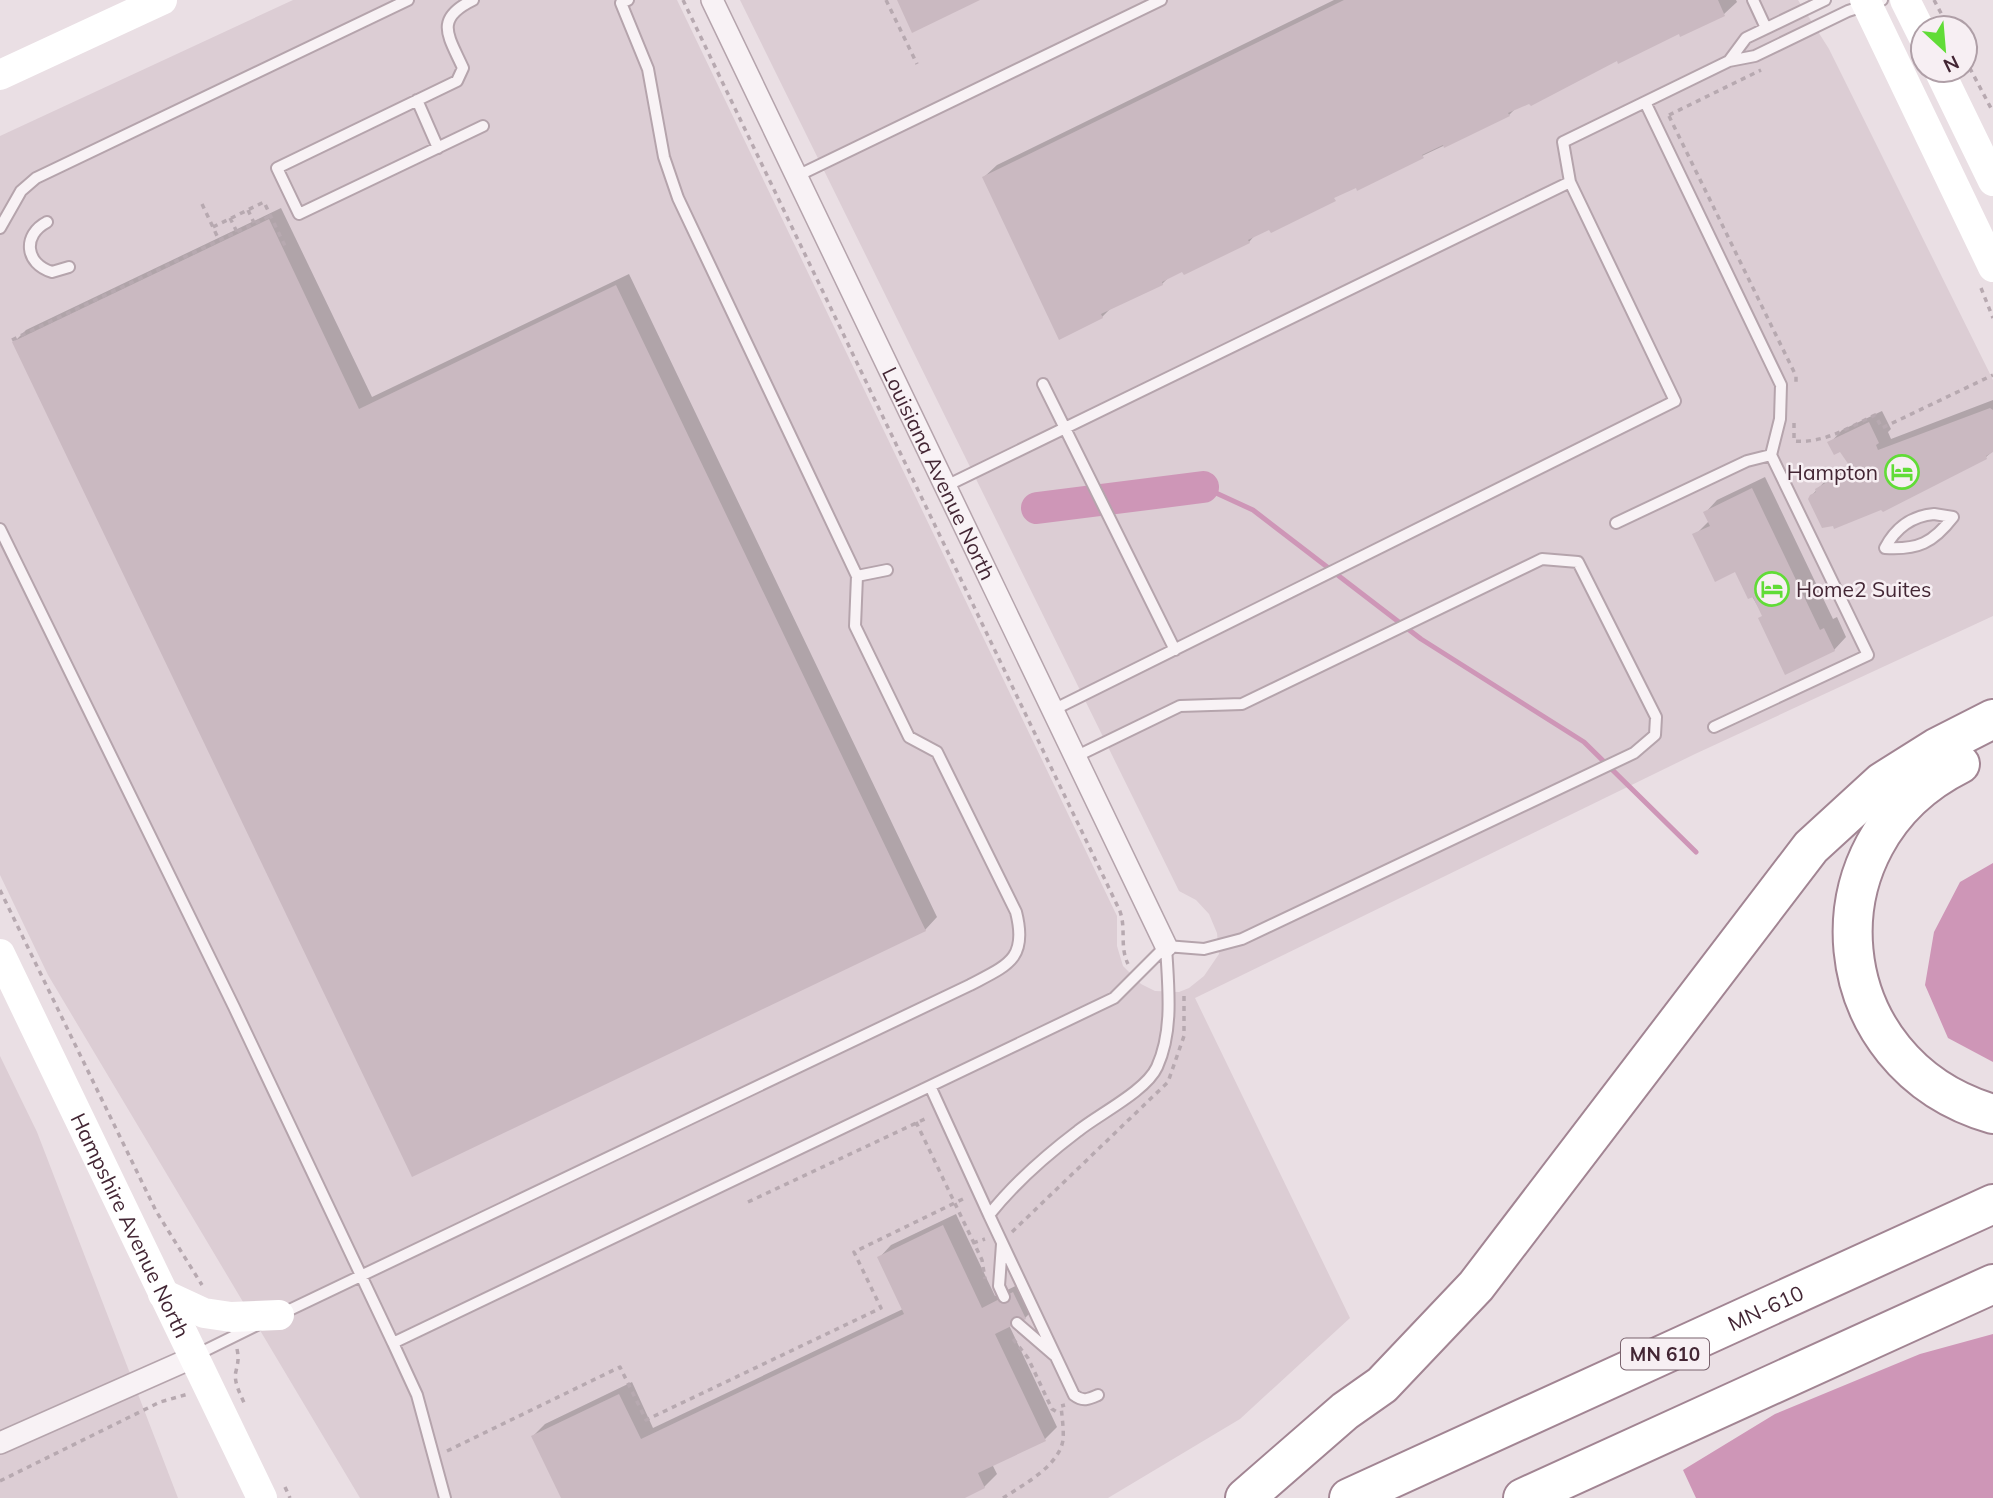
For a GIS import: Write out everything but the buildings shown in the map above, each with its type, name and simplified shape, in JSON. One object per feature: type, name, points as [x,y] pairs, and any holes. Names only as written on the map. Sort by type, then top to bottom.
[{"type":"highway","points":[[1990,730],[1919,788],[1887,822],[1873,845],[1858,884],[1852,925],[1860,982],[1885,1039],[1899,1057],[1931,1086],[1954,1100],[1993,1114]]},
{"type":"highway","points":[[1245,1498],[1345,1411],[1389,1378],[1476,1286],[1811,847],[1882,782],[1990,730]]},
{"type":"highway","name":"MN-610","points":[[1349,1498],[1993,1204]]},
{"type":"highway","points":[[1523,1498],[1993,1284]]},
{"type":"street","points":[[0,75],[162,0]]},
{"type":"street","name":"Louisiana Avenue North","points":[[712,0],[1166,946]]},
{"type":"street","points":[[1872,2],[1993,267]]},
{"type":"street","points":[[1946,84],[1993,181]]},
{"type":"street","name":"Hampshire Avenue North","points":[[0,954],[194,1357],[273,1492]]},
{"type":"street","points":[[163,1294],[204,1313],[231,1317],[279,1315]]},
{"type":"street","points":[[0,1443],[194,1357]]},
{"type":"lane","points":[[0,228],[21,191],[36,178],[408,0]]},
{"type":"lane","points":[[473,0],[455,9],[448,19],[447,33],[463,74],[457,81],[277,168],[299,214],[483,126]]},
{"type":"lane","points":[[797,176],[1161,0]]},
{"type":"lane","points":[[1753,0],[1766,28]]},
{"type":"lane","points":[[1729,61],[1746,38],[1825,0]]},
{"type":"lane","points":[[194,1357],[360,1275],[970,985],[1011,961],[1020,949],[1022,934],[1016,912],[937,752],[909,737],[855,626],[857,576],[674,188],[664,157],[648,69],[622,1]]},
{"type":"lane","points":[[1053,710],[1675,401],[1570,182],[1563,142],[1729,61],[1755,56],[1872,2]]},
{"type":"lane","points":[[417,100],[438,148]]},
{"type":"lane","points":[[1645,103],[1781,385],[1780,419],[1771,454],[1868,655],[1714,727]]},
{"type":"lane","points":[[946,486],[1570,182]]},
{"type":"lane","points":[[47,222],[39,226],[29,240],[31,257],[36,264],[52,272],[69,267]]},
{"type":"lane","points":[[1043,384],[1175,650]]},
{"type":"lane","points":[[1616,523],[1747,461],[1771,454]]},
{"type":"lane","points":[[1924,515],[1953,517],[1939,535],[1909,550],[1885,548],[1900,527],[1924,515]]},
{"type":"lane","points":[[0,528],[234,1007],[417,1395],[445,1498]]},
{"type":"lane","points":[[393,1343],[1114,998],[1166,946],[1204,949],[1255,933],[1633,753],[1655,735],[1656,717],[1578,562],[1542,559],[1242,704],[1180,706],[1075,757]]},
{"type":"lane","points":[[857,576],[887,570]]},
{"type":"lane","points":[[989,1215],[1039,1161],[1133,1092],[1156,1070],[1165,1045],[1168,988],[1166,946]]},
{"type":"lane","points":[[930,1086],[1056,1357],[1079,1399],[1098,1395]]},
{"type":"lane","points":[[1000,1239],[999,1286],[1004,1297]]},
{"type":"lane","points":[[1017,1324],[1056,1357]]},
{"type":"path","points":[[682,0],[1119,909],[1125,928],[1123,949],[1136,975]]},
{"type":"path","points":[[886,0],[917,64]]},
{"type":"path","points":[[1978,84],[1993,112]]},
{"type":"path","points":[[1654,122],[1669,115],[1796,376],[1796,389]]},
{"type":"path","points":[[213,227],[264,202],[285,246]]},
{"type":"path","points":[[202,204],[219,240]]},
{"type":"path","points":[[248,210],[254,223]]},
{"type":"path","points":[[12,340],[270,216]]},
{"type":"path","points":[[230,218],[237,232]]},
{"type":"path","points":[[1794,421],[1794,441],[1802,442],[1820,440],[1875,415],[1882,428],[1993,375]]},
{"type":"path","points":[[0,890],[156,1211],[183,1258],[209,1292]]},
{"type":"path","points":[[974,1243],[1000,1239],[1013,1232],[1168,1082],[1184,1036],[1185,1002],[1183,985],[1168,988]]},
{"type":"path","points":[[748,1202],[928,1116],[935,1131],[950,1129]]},
{"type":"path","points":[[916,1122],[982,1260],[985,1282]]},
{"type":"path","points":[[434,1457],[620,1367],[646,1420],[881,1308],[854,1252],[978,1191]]},
{"type":"path","points":[[1011,1335],[1028,1358],[1052,1409],[1061,1415]]},
{"type":"path","points":[[239,1358],[236,1383],[249,1414]]},
{"type":"path","points":[[0,1481],[160,1402],[181,1397]]},
{"type":"path","points":[[1003,1498],[1050,1464],[1058,1454],[1063,1438],[1061,1406],[1079,1399]]},
{"type":"path","points":[[273,1492],[290,1498]]},
{"type":"shaded area","points":[[293,0],[677,0],[1117,916],[1117,946],[1123,966],[1141,984],[1155,991],[1179,992],[1204,976],[1219,954],[1217,933],[1209,914],[1196,900],[1179,891],[740,0],[1798,0],[1829,49],[1993,380],[1993,616],[1695,754],[1195,998],[1350,1318],[1240,1419],[1108,1498],[360,1498],[48,975],[0,875],[0,136]]},
{"type":"shaded area","points":[[1993,863],[1993,1062],[1948,1038],[1925,985],[1934,932],[1960,882]]},
{"type":"shaded area","points":[[0,1056],[37,1132],[178,1498],[0,1498]]},
{"type":"shaded area","points":[[1993,1334],[1993,1498],[1696,1498],[1683,1470],[1775,1414],[1920,1354]]},
{"type":"waterway","points":[[1203,487],[1253,510],[1421,639],[1584,742],[1696,852]]},
{"type":"waterway","points":[[1037,508],[1203,487]]},
{"type":"place","name":"Hampton","points":[[1902,472]]},
{"type":"place","name":"Home2 Suites","points":[[1772,589]]}]
